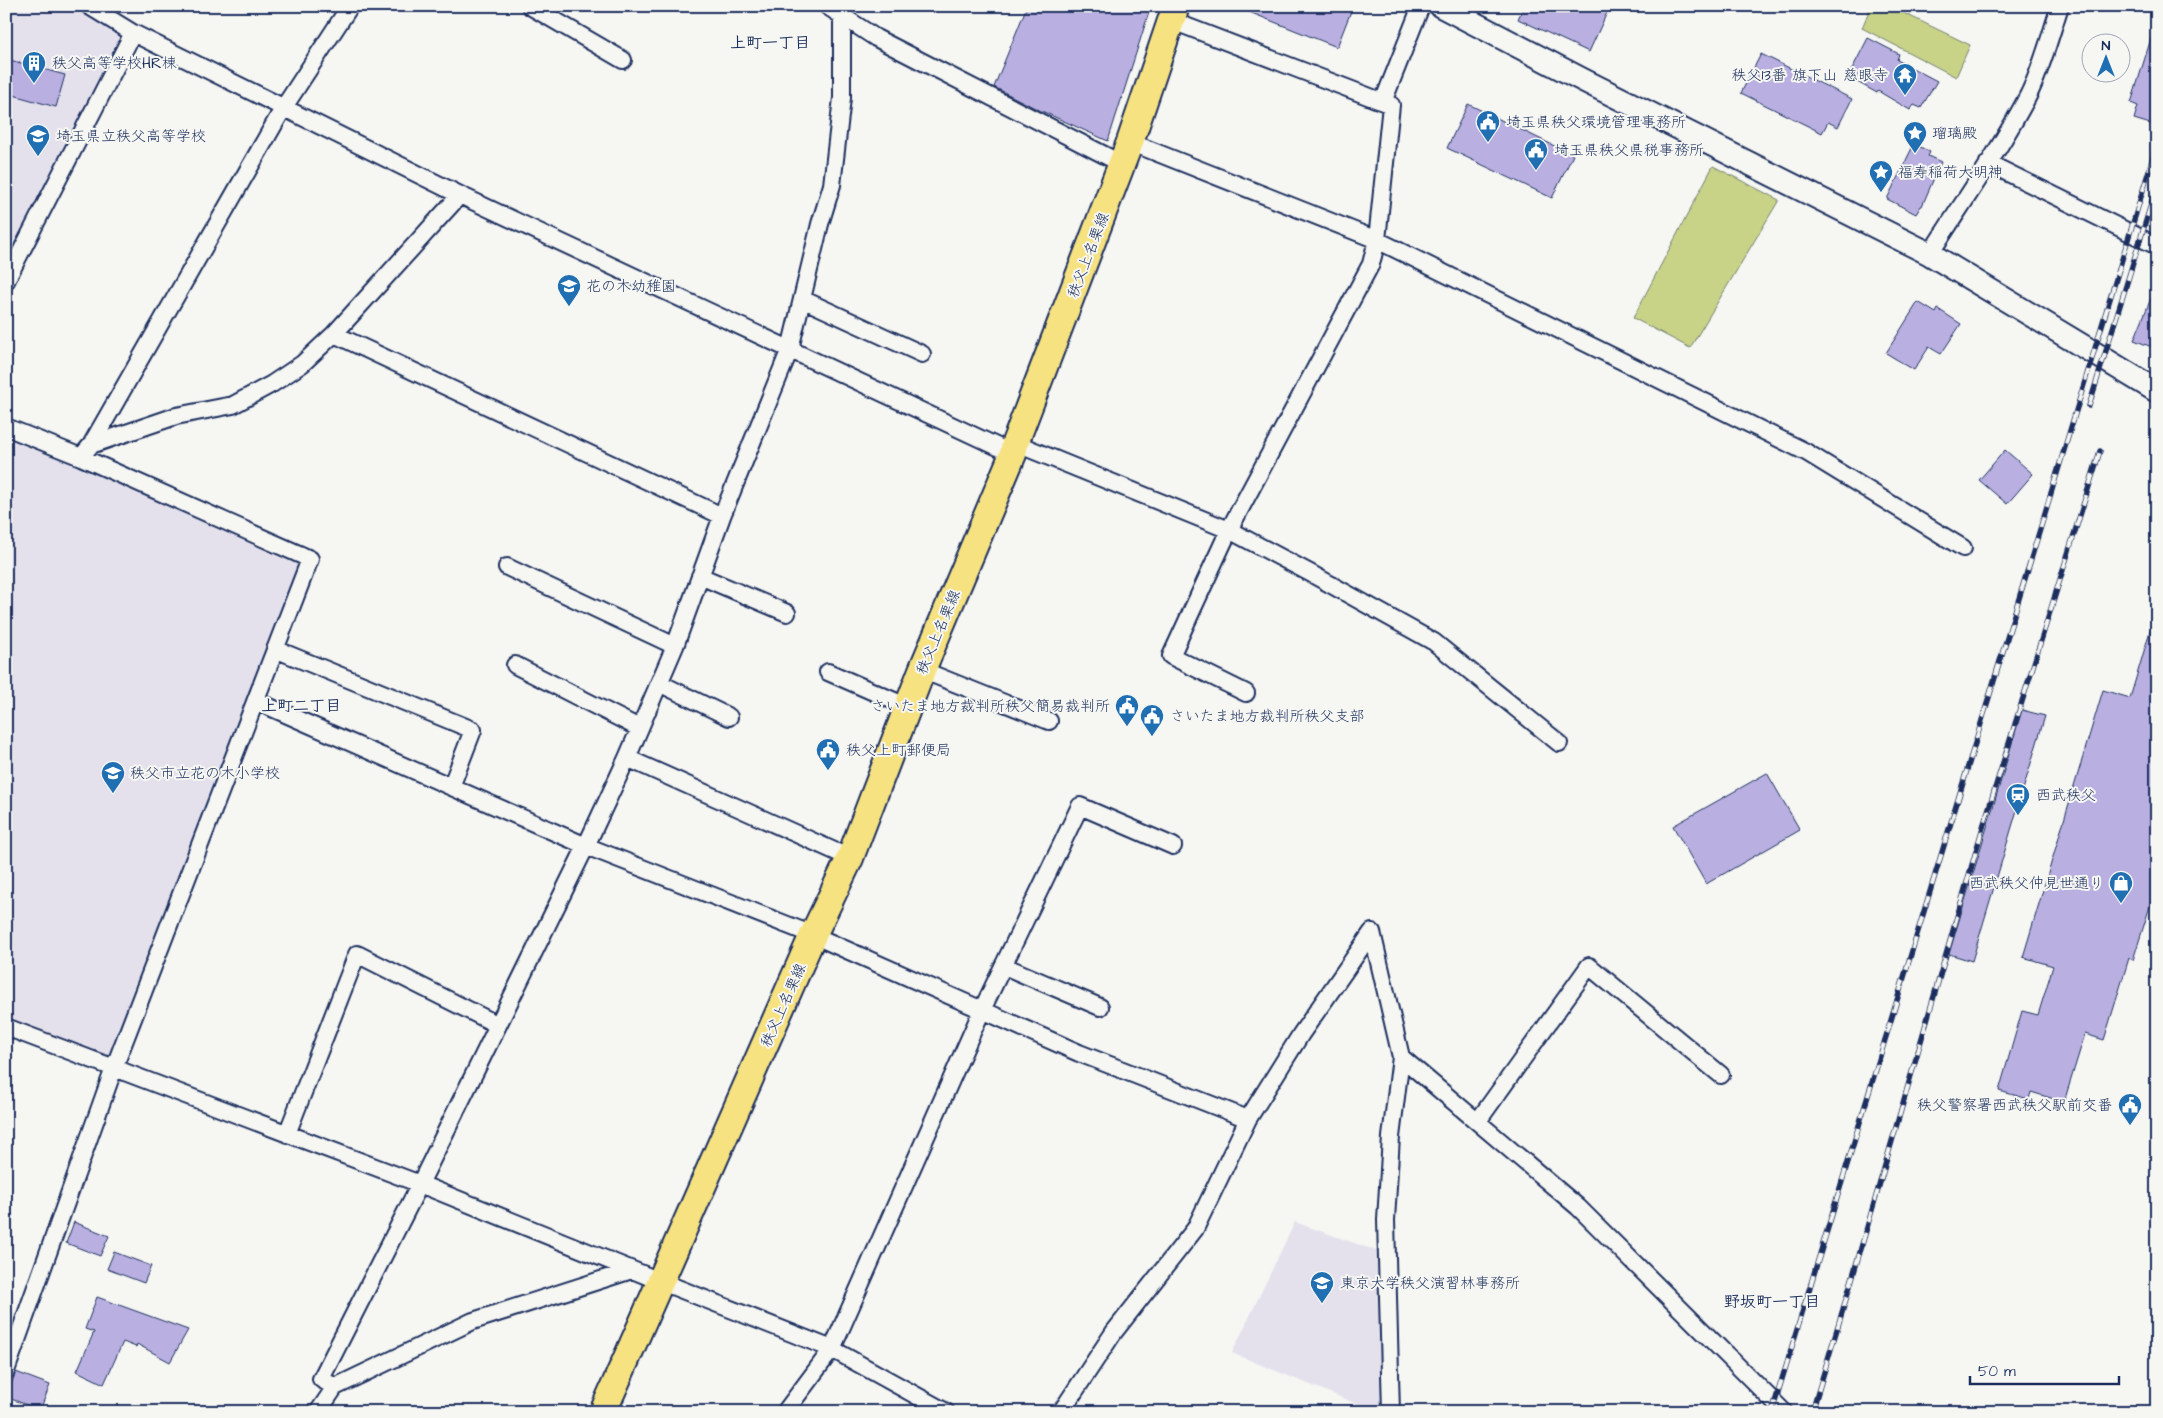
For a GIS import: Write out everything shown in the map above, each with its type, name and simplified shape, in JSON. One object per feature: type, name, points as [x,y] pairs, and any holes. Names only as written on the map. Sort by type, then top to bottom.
[{"type":"main road","name":"秩父上名栗線","points":[[604,1412],[814,935],[850,858],[922,670],[1014,448],[1126,153],[1173,13]]},
{"type":"street","points":[[86,451],[284,107],[350,6]]},
{"type":"street","points":[[530,6],[623,60]]},
{"type":"street","points":[[827,6],[842,10],[876,38],[1126,153],[1377,240],[1806,452],[1962,548]]},
{"type":"street","points":[[1383,102],[1421,6]]},
{"type":"street","points":[[1441,6],[1591,84],[1930,254],[2157,391]]},
{"type":"street","points":[[1930,254],[1988,163],[2028,95],[2039,69],[2060,6]]},
{"type":"street","points":[[95,8],[133,33],[460,195],[790,349],[1014,448],[1229,530],[1434,642],[1559,742]]},
{"type":"street","points":[[335,1386],[321,1379],[420,1184],[586,846],[627,758],[675,646],[722,516],[790,349],[820,224],[832,185],[842,98],[842,10]]},
{"type":"street","points":[[1173,13],[1391,105],[1377,240],[1371,264],[1229,530],[1171,656],[1246,694]]},
{"type":"street","points":[[6,281],[133,33]]},
{"type":"street","points":[[1988,163],[2157,246]]},
{"type":"street","points":[[86,451],[176,416],[233,405],[272,384],[302,364],[334,334],[460,195]]},
{"type":"street","points":[[802,299],[922,354]]},
{"type":"street","points":[[334,334],[722,516]]},
{"type":"street","points":[[6,427],[86,451],[310,559],[114,1068],[6,1371]]},
{"type":"street","points":[[508,567],[675,646]]},
{"type":"street","points":[[700,576],[787,613]]},
{"type":"street","points":[[275,649],[473,730],[451,787]]},
{"type":"street","points":[[515,665],[640,728]]},
{"type":"street","points":[[922,670],[1049,721]]},
{"type":"street","points":[[828,672],[908,707]]},
{"type":"street","points":[[659,683],[729,717]]},
{"type":"street","points":[[256,701],[586,846],[814,935],[1079,1053],[1248,1119]]},
{"type":"street","points":[[627,758],[850,858]]},
{"type":"street","points":[[785,1412],[832,1349],[982,1010],[1080,806],[1173,846]]},
{"type":"street","points":[[1061,1412],[1114,1332],[1196,1229],[1248,1119],[1301,1034],[1372,932],[1401,1057],[1391,1137],[1386,1220],[1392,1412]]},
{"type":"street","points":[[287,1134],[357,954],[498,1025]]},
{"type":"street","points":[[1004,966],[1100,1007]]},
{"type":"street","points":[[1478,1121],[1589,966],[1721,1075]]},
{"type":"street","points":[[6,1027],[420,1184],[832,1349],[946,1412]]},
{"type":"street","points":[[1401,1057],[1578,1207],[1784,1412]]},
{"type":"street","points":[[318,1412],[335,1386],[474,1321],[632,1270]]},
{"type":"shaded area","name":"埼玉県立秩父高等学校","points":[[6,6],[89,6],[133,33],[6,281]]},
{"type":"shaded area","name":"秩父市立花の木小学校","points":[[6,429],[310,559],[114,1068],[6,1028]]},
{"type":"shaded area","name":"東京大学秩父演習林事務所","points":[[1295,1222],[1388,1255],[1391,1412],[1377,1412],[1232,1353]]},
{"type":"green space","points":[[1871,6],[1889,6],[1970,45],[1956,77],[1862,28]]},
{"type":"green space","points":[[1713,166],[1779,200],[1690,348],[1633,318]]},
{"type":"building","points":[[1027,6],[1151,6],[1108,141],[994,87]]},
{"type":"building","points":[[1234,6],[1353,6],[1337,47]]},
{"type":"building","points":[[1524,6],[1610,6],[1589,52],[1518,19]]},
{"type":"building","points":[[2153,32],[2157,33],[2157,126],[2134,119],[2138,106],[2131,103]]},
{"type":"building","points":[[1868,38],[1899,54],[1897,60],[1937,81],[1921,108],[1914,105],[1910,110],[1878,91],[1877,93],[1848,77]]},
{"type":"building","points":[[1761,54],[1852,99],[1838,127],[1828,122],[1822,133],[1741,93]]},
{"type":"building","name":"秩父高等学校HR棟","points":[[6,59],[65,75],[56,107],[6,93]]},
{"type":"building","points":[[1468,104],[1573,155],[1552,198],[1447,148]]},
{"type":"building","points":[[1914,144],[1930,152],[1928,156],[1941,162],[1922,206],[1916,214],[1887,199]]},
{"type":"building","points":[[2157,286],[2157,349],[2134,340]]},
{"type":"building","points":[[1918,302],[1936,313],[1938,309],[1961,324],[1941,354],[1929,347],[1914,370],[1886,353]]},
{"type":"building","points":[[2005,450],[2033,474],[2007,504],[1979,480]]},
{"type":"building","points":[[2153,621],[2157,622],[2157,884],[2133,960],[2129,958],[2104,1040],[2085,1034],[2064,1102],[2031,1092],[2029,1099],[1999,1091],[2022,1011],[2038,1015],[2053,966],[2023,957],[2103,690],[2130,698]]},
{"type":"building","points":[[2022,710],[2045,716],[1972,961],[1949,954]]},
{"type":"building","points":[[1767,773],[1800,830],[1706,884],[1673,826]]},
{"type":"building","points":[[74,1222],[109,1236],[100,1256],[66,1243]]},
{"type":"building","points":[[114,1252],[151,1266],[144,1283],[107,1269]]},
{"type":"building","points":[[97,1297],[188,1330],[170,1362],[137,1344],[136,1347],[123,1342],[104,1384],[77,1371],[94,1332],[85,1329]]},
{"type":"building","points":[[16,1372],[50,1385],[40,1410],[6,1397]]},
{"type":"railway","points":[[1772,1412],[2157,144]]},
{"type":"railway","points":[[2089,406],[2157,185]]},
{"type":"railway","points":[[1812,1412],[1983,827],[2100,451]]},
{"type":"place","name":"秩父高等学校HR棟","points":[[34,84]]},
{"type":"place","name":"秩父13番 旗下山 慈眼寺","points":[[1905,96]]},
{"type":"place","name":"埼玉県秩父環境管理事務所","points":[[1488,143]]},
{"type":"place","name":"瑠璃殿","points":[[1915,154]]},
{"type":"place","name":"埼玉県立秩父高等学校","points":[[38,157]]},
{"type":"place","name":"埼玉県秩父県税事務所","points":[[1536,171]]},
{"type":"place","name":"福寿稲荷大明神","points":[[1881,193]]},
{"type":"place","name":"花の木幼稚園","points":[[569,307]]},
{"type":"place","name":"さいたま地方裁判所秩父簡易裁判所","points":[[1127,727]]},
{"type":"place","name":"さいたま地方裁判所秩父支部","points":[[1152,737]]},
{"type":"place","name":"秩父上町郵便局","points":[[828,771]]},
{"type":"place","name":"秩父市立花の木小学校","points":[[113,794]]},
{"type":"place","name":"西武秩父","points":[[2018,816]]},
{"type":"place","name":"西武秩父仲見世通り","points":[[2121,904]]},
{"type":"place","name":"秩父警察署西武秩父駅前交番","points":[[2130,1126]]},
{"type":"place","name":"東京大学秩父演習林事務所","points":[[1322,1304]]},
{"type":"district","name":"上町一丁目","points":[[770,42]]},
{"type":"district","name":"上町二丁目","points":[[301,705]]},
{"type":"district","name":"野坂町一丁目","points":[[1772,1301]]}]
